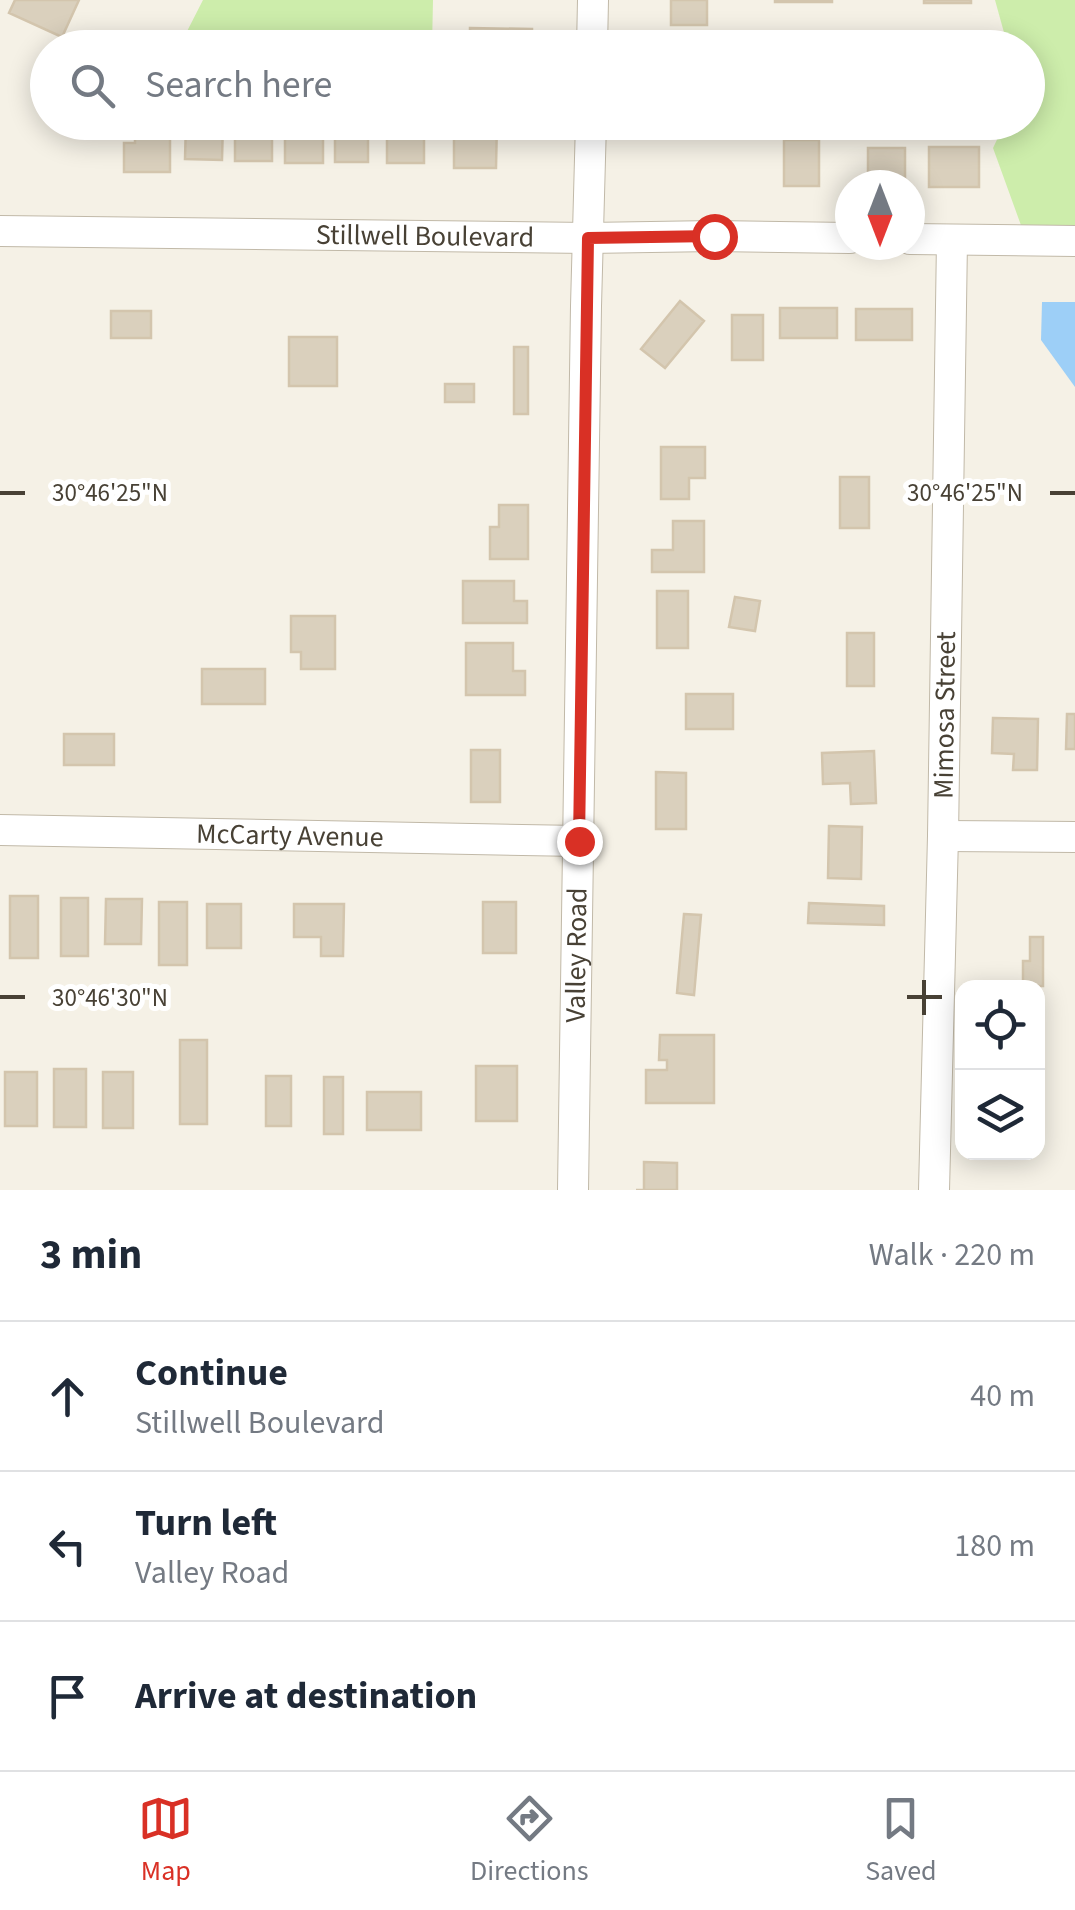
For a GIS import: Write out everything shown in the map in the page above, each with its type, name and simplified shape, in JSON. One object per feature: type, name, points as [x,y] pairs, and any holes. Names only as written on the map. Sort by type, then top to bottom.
[{"type":"street","points":[[592,30],[593,0]]},
{"type":"street","name":"Valley Road","points":[[572,1190],[591,140]]},
{"type":"street","name":"Stillwell Boulevard","points":[[0,231],[835,238]]},
{"type":"street","points":[[925,239],[1075,241]]},
{"type":"street","name":"Mimosa Street","points":[[934,1190],[952,240]]},
{"type":"street","name":"McCarty Avenue","points":[[0,830],[579,841]]},
{"type":"street","points":[[942,836],[1075,838]]},
{"type":"green space","points":[[203,0],[433,0],[432,30],[188,30]]},
{"type":"green space","points":[[995,0],[1075,0],[1075,228],[1022,228],[993,148],[997,140],[1045,140],[1045,30],[1003,30]]},
{"type":"water","points":[[1042,302],[1075,302],[1075,387],[1041,340]]},
{"type":"building","points":[[15,0],[79,0],[65,30],[47,30],[9,13]]},
{"type":"building","points":[[671,0],[707,0],[707,25],[671,25]]},
{"type":"building","points":[[832,0],[832,2],[775,2]]},
{"type":"building","points":[[971,0],[971,3],[924,3]]},
{"type":"building","points":[[470,28],[532,29],[532,30]]},
{"type":"building","points":[[170,140],[170,172],[124,172],[124,143]]},
{"type":"building","points":[[186,140],[223,140],[222,160],[185,159]]},
{"type":"building","points":[[235,140],[272,140],[272,161],[235,161]]},
{"type":"building","points":[[285,140],[323,140],[323,163],[285,163]]},
{"type":"building","points":[[335,140],[368,140],[368,162],[335,162]]},
{"type":"building","points":[[387,140],[424,140],[424,163],[387,163]]},
{"type":"building","points":[[454,140],[497,140],[496,168],[454,168]]},
{"type":"building","points":[[784,140],[819,140],[819,186],[784,186]]},
{"type":"building","points":[[929,147],[979,147],[979,187],[929,187]]},
{"type":"building","points":[[868,148],[905,148],[905,170],[868,170]]},
{"type":"building","points":[[680,301],[704,321],[665,368],[641,349]]},
{"type":"building","points":[[780,308],[837,308],[837,338],[780,338]]},
{"type":"building","points":[[856,309],[912,309],[912,340],[856,340]]},
{"type":"building","points":[[111,311],[151,311],[151,338],[111,338]]},
{"type":"building","points":[[732,315],[763,315],[763,360],[732,360]]},
{"type":"building","points":[[289,337],[337,337],[337,386],[289,386]]},
{"type":"building","points":[[514,347],[528,347],[528,414],[514,414]]},
{"type":"building","points":[[445,384],[474,384],[474,402],[445,402]]},
{"type":"building","points":[[661,447],[705,447],[705,478],[689,478],[689,499],[661,499]]},
{"type":"building","points":[[840,477],[869,477],[869,528],[840,528]]},
{"type":"building","points":[[499,505],[528,505],[528,559],[490,559],[490,527],[499,527]]},
{"type":"building","points":[[673,521],[704,521],[704,572],[652,572],[652,550],[673,550]]},
{"type":"building","points":[[463,581],[514,581],[514,601],[527,601],[527,623],[463,623]]},
{"type":"building","points":[[657,591],[688,591],[688,648],[657,648]]},
{"type":"building","points":[[735,597],[760,601],[755,631],[729,627]]},
{"type":"building","points":[[291,616],[335,616],[335,669],[301,669],[301,652],[291,652]]},
{"type":"building","points":[[847,633],[874,633],[874,686],[847,686]]},
{"type":"building","points":[[466,643],[513,643],[513,671],[525,671],[525,695],[466,695]]},
{"type":"building","points":[[202,669],[265,669],[265,704],[202,704]]},
{"type":"building","points":[[686,694],[733,694],[733,729],[686,729]]},
{"type":"building","points":[[1067,714],[1075,714],[1075,749],[1066,749]]},
{"type":"building","points":[[993,718],[1038,719],[1037,770],[1013,770],[1014,754],[992,753]]},
{"type":"building","points":[[64,734],[114,734],[114,765],[64,765]]},
{"type":"building","points":[[471,750],[500,750],[500,802],[471,802]]},
{"type":"building","points":[[874,751],[876,803],[851,804],[850,783],[823,784],[822,753]]},
{"type":"building","points":[[656,772],[686,773],[686,829],[656,829]]},
{"type":"building","points":[[829,826],[862,827],[861,879],[828,878]]},
{"type":"building","points":[[10,896],[38,896],[38,958],[10,958]]},
{"type":"building","points":[[61,898],[88,898],[88,956],[61,956]]},
{"type":"building","points":[[106,899],[142,899],[141,944],[105,944]]},
{"type":"building","points":[[159,902],[187,902],[187,965],[159,965]]},
{"type":"building","points":[[483,902],[516,902],[516,953],[483,953]]},
{"type":"building","points":[[809,903],[884,906],[884,925],[808,923]]},
{"type":"building","points":[[207,904],[241,904],[241,948],[207,948]]},
{"type":"building","points":[[294,904],[344,904],[343,956],[321,956],[321,937],[294,937]]},
{"type":"building","points":[[684,914],[701,915],[694,995],[677,993]]},
{"type":"building","points":[[1030,937],[1043,937],[1043,980],[1023,980],[1023,961],[1030,961]]},
{"type":"building","points":[[660,1035],[714,1035],[714,1103],[646,1103],[646,1070],[667,1070],[667,1060],[659,1060]]},
{"type":"building","points":[[180,1040],[207,1040],[207,1124],[180,1124]]},
{"type":"building","points":[[476,1066],[517,1066],[517,1121],[476,1121]]},
{"type":"building","points":[[54,1069],[86,1069],[86,1127],[54,1127]]},
{"type":"building","points":[[5,1072],[37,1072],[37,1126],[5,1126]]},
{"type":"building","points":[[103,1072],[133,1072],[133,1128],[103,1128]]},
{"type":"building","points":[[266,1076],[291,1076],[291,1126],[266,1126]]},
{"type":"building","points":[[324,1077],[343,1077],[343,1134],[324,1134]]},
{"type":"building","points":[[367,1092],[421,1092],[421,1130],[367,1130]]},
{"type":"building","points":[[644,1162],[677,1163],[677,1190],[644,1190]]},
{"type":"route","points":[[579,841],[588,238],[714,236]]}]
